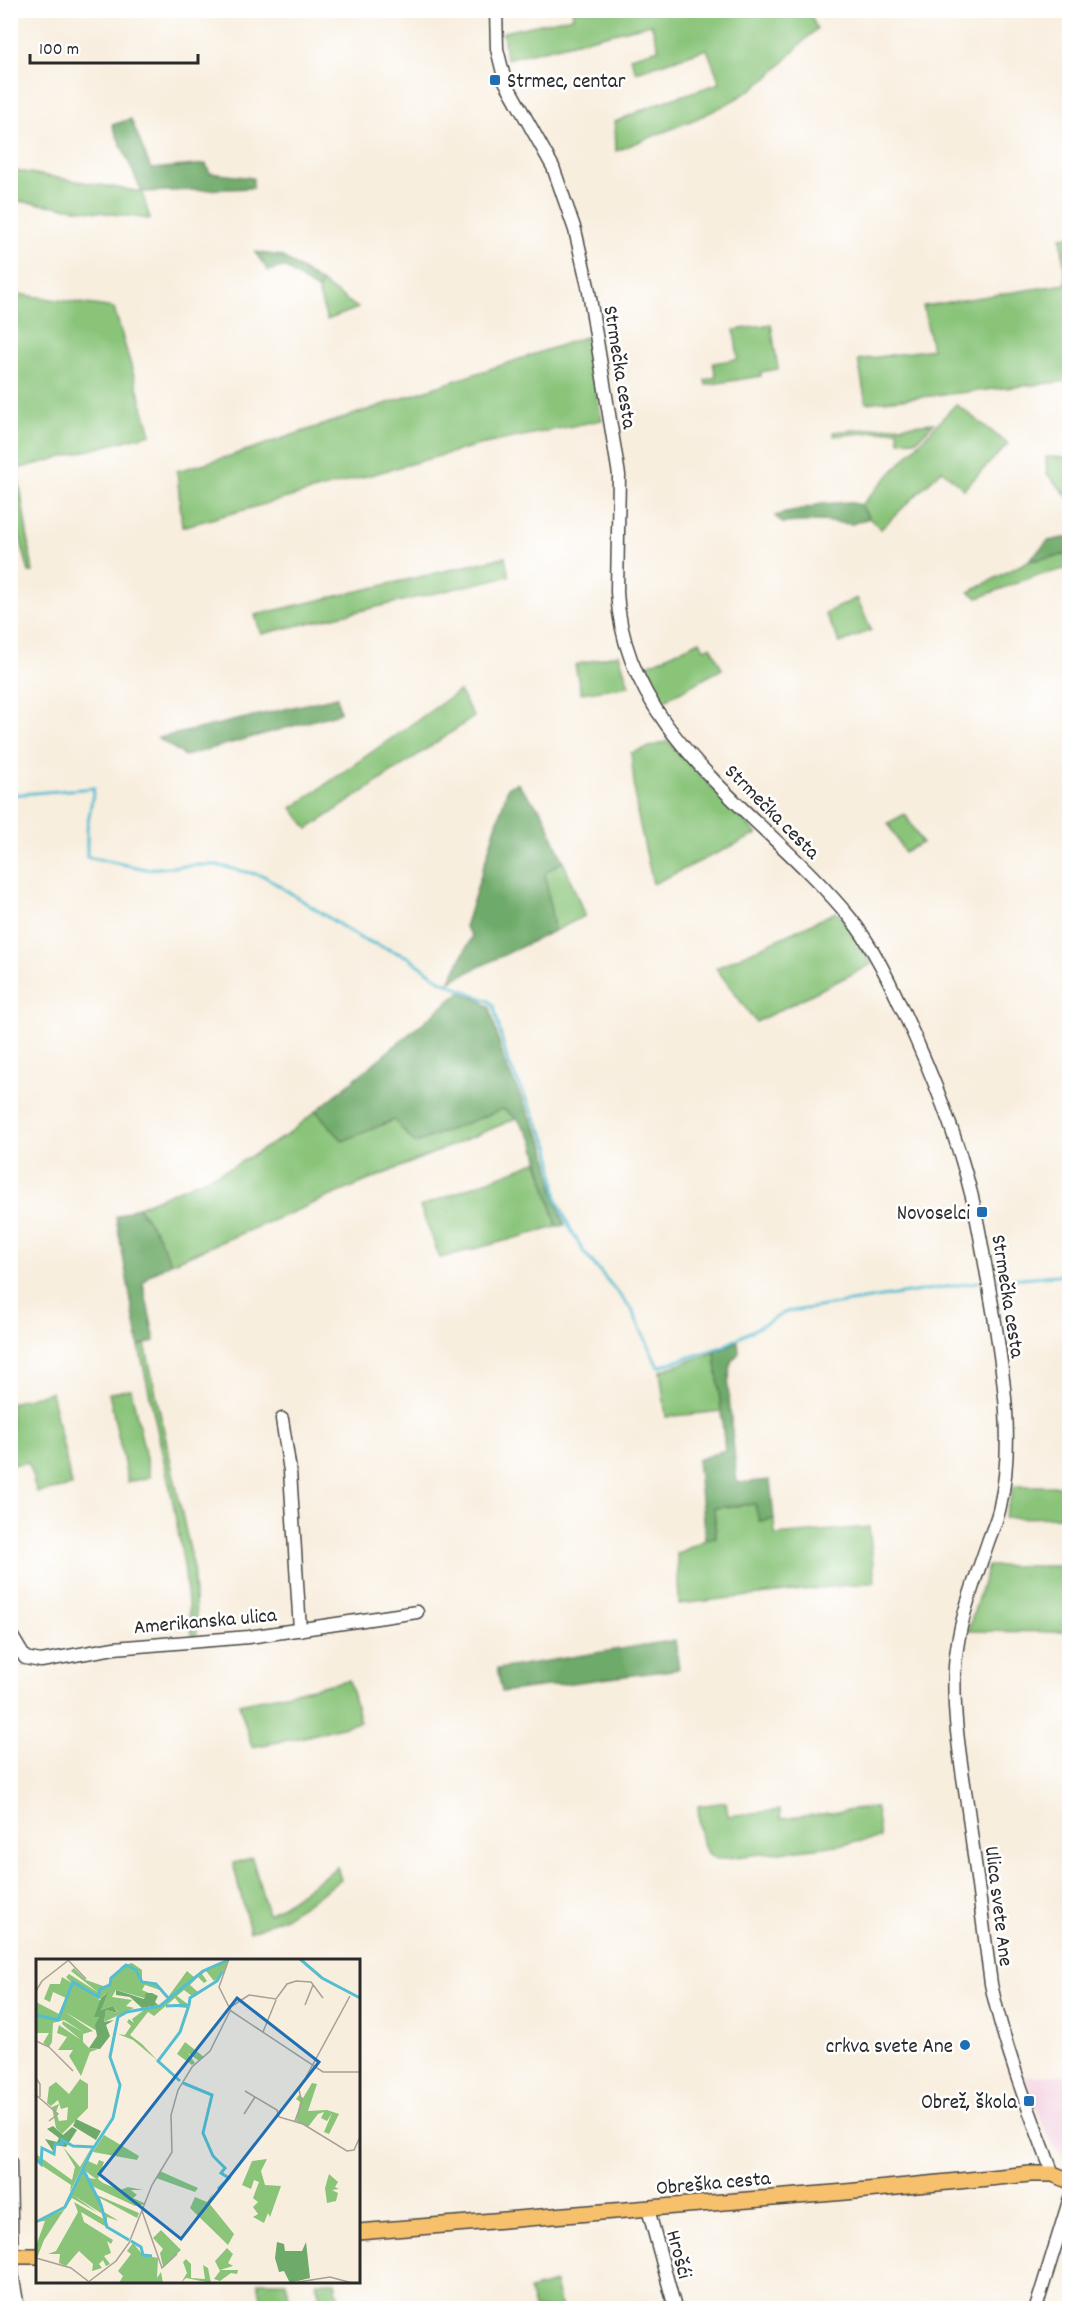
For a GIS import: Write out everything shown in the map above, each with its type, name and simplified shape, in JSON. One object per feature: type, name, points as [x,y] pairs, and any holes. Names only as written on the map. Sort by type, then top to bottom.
[{"type":"main road","name":"Obreška cesta","points":[[360,2232],[648,2209],[1030,2174],[1053,2174],[1070,2181]]},
{"type":"main road","points":[[11,2256],[36,2256]]},
{"type":"street","name":"Strmečka cesta","points":[[496,10],[496,49],[505,81],[553,167],[574,230],[588,286],[619,475],[617,592],[618,611],[627,649],[644,689],[668,727],[727,793],[838,905],[869,943],[898,1000],[942,1102],[969,1187],[1000,1350],[1005,1408],[1005,1468],[1000,1507],[968,1598],[958,1635]]},
{"type":"street","points":[[282,1419],[290,1471],[300,1630]]},
{"type":"street","name":"Amerikanska ulica","points":[[10,1633],[25,1658],[41,1661],[114,1648],[249,1637],[417,1612]]},
{"type":"street","name":"Ulica svete Ane","points":[[958,1635],[954,1670],[956,1715],[991,1984],[1011,2059],[1053,2174]]},
{"type":"street","points":[[10,2162],[11,2256],[18,2308]]},
{"type":"street","points":[[1036,2308],[1070,2198]]},
{"type":"street","name":"Hrošći","points":[[648,2209],[675,2308]]},
{"type":"shaded area","points":[[1070,2075],[1069,2167],[1047,2135],[1024,2076]]},
{"type":"green space","points":[[572,10],[809,11],[817,29],[770,75],[746,93],[711,112],[616,151],[615,122],[656,104],[720,83],[707,49],[636,72],[630,57],[659,49],[651,24],[506,59],[503,32],[573,17]]},
{"type":"green space","points":[[131,119],[151,169],[206,164],[210,173],[253,178],[253,188],[142,192],[112,125]]},
{"type":"green space","points":[[11,170],[142,192],[150,219],[11,200]]},
{"type":"green space","points":[[1069,236],[1069,381],[866,403],[858,360],[932,349],[923,306],[1066,284],[1061,237]]},
{"type":"green space","points":[[255,252],[281,256],[322,283],[318,291],[284,267],[268,271]]},
{"type":"green space","points":[[322,283],[358,308],[327,320],[318,291]]},
{"type":"green space","points":[[10,293],[114,308],[151,434],[17,469],[33,572],[29,572],[11,504]]},
{"type":"green space","points":[[771,324],[778,369],[761,372],[761,376],[706,385],[705,380],[716,377],[713,363],[738,359],[734,330]]},
{"type":"green space","points":[[585,337],[602,420],[479,445],[182,527],[177,471],[230,456]]},
{"type":"green space","points":[[956,404],[1008,444],[964,489],[942,470],[881,529],[869,518],[861,505]]},
{"type":"green space","points":[[934,423],[917,440],[899,441],[898,430],[834,436],[833,432]]},
{"type":"green space","points":[[1046,457],[1069,458],[1069,498],[1047,474]]},
{"type":"green space","points":[[848,502],[861,505],[869,518],[852,524],[821,521],[782,523],[775,516],[821,504]]},
{"type":"green space","points":[[1069,537],[1069,554],[1028,561],[1048,541]]},
{"type":"green space","points":[[1069,554],[1069,568],[1032,577],[978,598],[969,592],[1028,561]]},
{"type":"green space","points":[[505,557],[509,576],[261,634],[255,615]]},
{"type":"green space","points":[[857,598],[871,630],[840,643],[825,613]]},
{"type":"green space","points":[[700,641],[704,649],[711,646],[722,669],[661,702],[643,667]]},
{"type":"green space","points":[[619,654],[629,686],[581,693],[575,665]]},
{"type":"green space","points":[[459,691],[474,717],[308,829],[292,808]]},
{"type":"green space","points":[[337,697],[340,713],[185,756],[158,738]]},
{"type":"green space","points":[[668,741],[757,834],[653,884],[637,812],[631,753]]},
{"type":"green space","points":[[517,783],[543,813],[563,861],[545,873],[554,931],[450,981],[472,936],[465,927],[508,787]]},
{"type":"green space","points":[[905,814],[922,843],[904,852],[888,823]]},
{"type":"green space","points":[[563,861],[585,916],[554,931],[545,873]]},
{"type":"green space","points":[[836,912],[849,927],[872,964],[756,1022],[716,968]]},
{"type":"green space","points":[[460,992],[479,999],[490,1008],[504,1062],[546,1148],[555,1198],[565,1225],[557,1227],[533,1140],[517,1118],[503,1109],[415,1143],[394,1120],[343,1141],[316,1111]]},
{"type":"green space","points":[[503,1109],[517,1118],[171,1263],[157,1234],[138,1207],[232,1167],[287,1135],[316,1111],[343,1140],[394,1120],[415,1143]]},
{"type":"green space","points":[[538,1161],[557,1227],[440,1258],[420,1207]]},
{"type":"green space","points":[[138,1207],[157,1234],[171,1263],[148,1276],[143,1283],[155,1341],[139,1346],[116,1217]]},
{"type":"green space","points":[[738,1341],[739,1353],[731,1362],[728,1387],[737,1483],[770,1480],[774,1519],[759,1521],[755,1504],[714,1508],[716,1537],[705,1540],[697,1460],[725,1450],[715,1352]]},
{"type":"green space","points":[[145,1344],[193,1564],[197,1636],[192,1637],[184,1566],[173,1502],[139,1346]]},
{"type":"green space","points":[[715,1352],[721,1411],[666,1417],[660,1371]]},
{"type":"green space","points":[[131,1389],[150,1477],[128,1482],[109,1393]]},
{"type":"green space","points":[[51,1392],[72,1486],[37,1493],[28,1462],[11,1465],[11,1403]]},
{"type":"green space","points":[[1014,1486],[1069,1486],[1069,1517],[1004,1518]]},
{"type":"green space","points":[[755,1504],[759,1521],[774,1519],[775,1535],[869,1527],[875,1582],[679,1604],[677,1554],[716,1537],[714,1508]]},
{"type":"green space","points":[[988,1566],[1069,1566],[1069,1632],[968,1631]]},
{"type":"green space","points":[[675,1640],[679,1669],[502,1692],[497,1669]]},
{"type":"green space","points":[[349,1680],[360,1722],[300,1738],[252,1747],[239,1704]]},
{"type":"green space","points":[[726,1802],[728,1816],[780,1810],[781,1819],[876,1807],[880,1838],[718,1859],[706,1851],[703,1844],[698,1806]]},
{"type":"green space","points":[[252,1858],[268,1914],[337,1867],[341,1880],[287,1916],[250,1932],[233,1863]]},
{"type":"green space","points":[[258,2283],[286,2283],[291,2308],[263,2308]]},
{"type":"green space","points":[[316,2283],[335,2283],[341,2308],[323,2308]]},
{"type":"green space","points":[[555,2283],[561,2308],[534,2308],[529,2290]]},
{"type":"waterway","points":[[10,795],[94,788],[87,828],[87,857],[146,869],[216,865],[264,876],[360,938],[408,957],[440,980],[489,1001],[494,1007],[507,1060],[550,1148],[557,1199],[570,1228],[583,1251],[632,1310],[658,1367],[722,1347],[786,1312],[978,1282]]},
{"type":"waterway","points":[[996,1280],[1070,1274]]},
{"type":"place","name":"Strmec, centar","points":[[495,80]]},
{"type":"place","name":"Novoselci","points":[[982,1212]]},
{"type":"place","name":"crkva svete Ane","points":[[965,2045]]},
{"type":"place","name":"Obrež, škola","points":[[1029,2101]]}]
